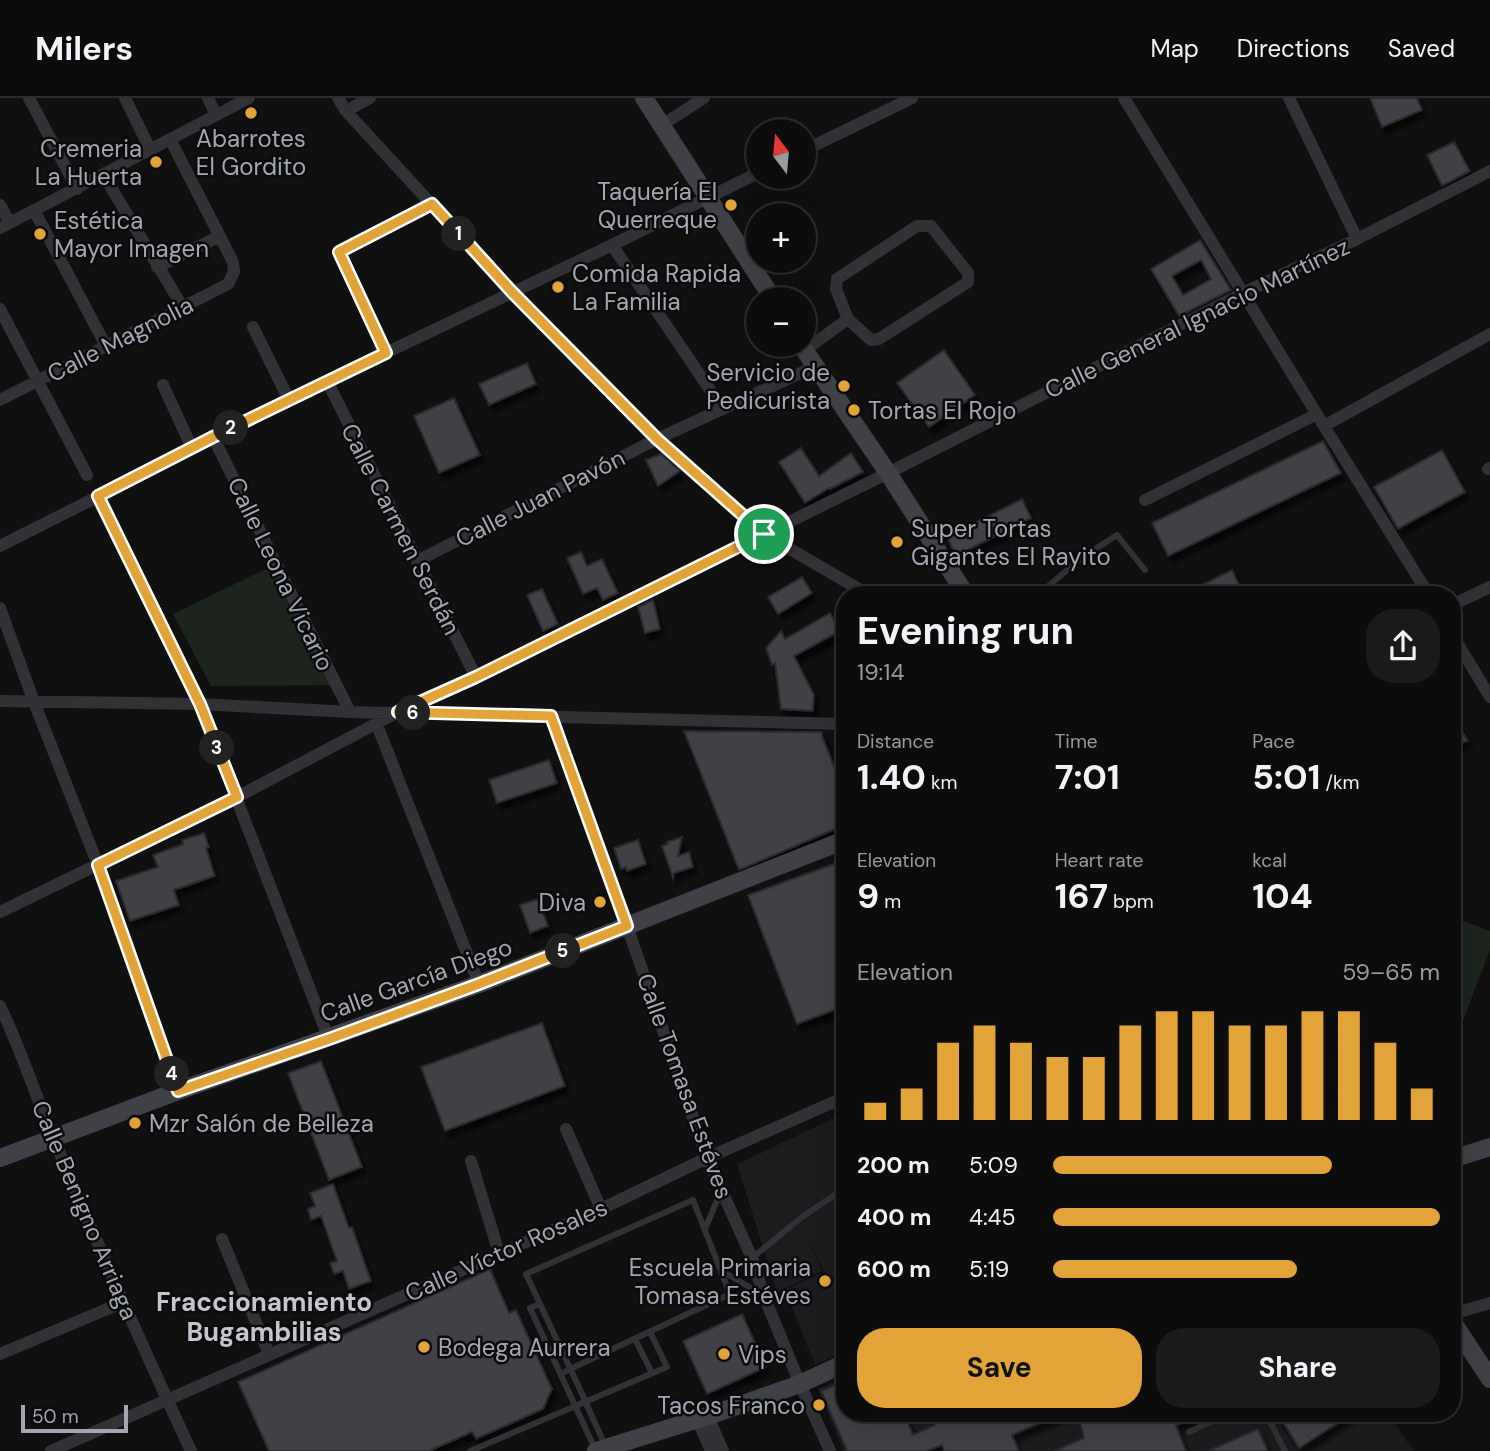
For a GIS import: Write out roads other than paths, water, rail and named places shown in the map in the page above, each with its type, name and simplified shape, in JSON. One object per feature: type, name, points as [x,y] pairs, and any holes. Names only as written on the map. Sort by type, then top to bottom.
[{"type":"street","points":[[29,98],[77,189]]},
{"type":"street","points":[[125,98],[150,149]]},
{"type":"street","points":[[208,98],[216,115]]},
{"type":"street","points":[[0,205],[5,226],[249,98]]},
{"type":"street","points":[[338,98],[346,111],[512,292],[657,439],[764,534],[854,586]]},
{"type":"street","points":[[346,111],[370,98]]},
{"type":"street","points":[[644,98],[765,287]]},
{"type":"street","points":[[662,125],[704,98]]},
{"type":"street","points":[[816,145],[912,98]]},
{"type":"street","points":[[1124,98],[1423,586]]},
{"type":"street","points":[[1289,98],[1357,239]]},
{"type":"street","points":[[157,267],[220,236],[170,139]]},
{"type":"street","name":"Calle General Ignacio Martínez","points":[[0,912],[237,797],[398,712],[476,677],[888,473],[1490,171]]},
{"type":"street","points":[[103,174],[182,306]]},
{"type":"street","points":[[0,546],[213,437],[746,179]]},
{"type":"street","points":[[386,353],[339,252],[432,204]]},
{"type":"street","points":[[34,210],[106,346]]},
{"type":"street","points":[[917,226],[931,226],[968,273],[968,282],[879,339],[871,340],[848,319],[836,289],[837,279],[917,226]]},
{"type":"street","name":"Calle Magnolia","points":[[0,400],[228,284],[234,272],[233,262],[220,236]]},
{"type":"street","points":[[612,245],[723,409]]},
{"type":"street","points":[[0,309],[87,475]]},
{"type":"street","points":[[816,339],[848,319]]},
{"type":"street","points":[[253,327],[289,400]]},
{"type":"street","points":[[1324,426],[1490,334]]},
{"type":"street","points":[[810,357],[960,586]]},
{"type":"street","name":"Calle Juan Pavón","points":[[417,561],[657,439],[816,366]]},
{"type":"street","name":"Calle Carmen Serdán","points":[[327,381],[476,677]]},
{"type":"street","points":[[163,385],[192,448]]},
{"type":"street","points":[[1145,500],[1317,414]]},
{"type":"street","name":"Calle Leona Vicario","points":[[213,437],[350,712]]},
{"type":"street","points":[[98,496],[200,704],[329,1039]]},
{"type":"street","points":[[1461,601],[1490,587]]},
{"type":"street","points":[[0,608],[98,865],[178,1091]]},
{"type":"street","points":[[1461,649],[1490,697]]},
{"type":"street","points":[[0,701],[200,704],[350,712],[836,724]]},
{"type":"street","name":"Calle Tomasa Estéves","points":[[551,716],[707,1158],[752,1258],[764,1296],[830,1451]]},
{"type":"street","points":[[377,725],[479,984]]},
{"type":"street","name":"Calle García Diego","points":[[0,1158],[178,1091],[479,984],[836,844]]},
{"type":"street","name":"Calle Benigno Arriaga","points":[[0,1006],[5,1026],[191,1451]]},
{"type":"street","name":"Calle Víctor Rosales","points":[[51,1451],[601,1209],[836,1101]]},
{"type":"street","points":[[566,1129],[601,1209]]},
{"type":"street","points":[[1461,1156],[1490,1146]]},
{"type":"street","points":[[471,1161],[499,1253]]},
{"type":"street","points":[[222,1239],[268,1354]]},
{"type":"street","points":[[0,1354],[124,1302]]},
{"type":"street","points":[[1461,1311],[1490,1303]]},
{"type":"street","points":[[1461,1335],[1490,1379]]},
{"type":"street","points":[[601,1450],[800,1384],[836,1367]]},
{"type":"street","points":[[702,1418],[710,1451]]},
{"type":"street","points":[[702,1418],[723,1451]]},
{"type":"lane","points":[[1048,586],[1080,559],[1117,535],[1145,570]]},
{"type":"lane","points":[[705,1230],[722,1189]]},
{"type":"lane","points":[[752,1258],[802,1217],[836,1194]]},
{"type":"lane","points":[[561,1374],[570,1369],[730,1294],[693,1200],[527,1274],[540,1304],[570,1369],[585,1402],[595,1420],[601,1450]]},
{"type":"lane","points":[[719,1266],[727,1274],[764,1296]]},
{"type":"lane","points":[[540,1304],[530,1308],[575,1406],[601,1450]]},
{"type":"lane","points":[[470,1451],[667,1367],[650,1332]]},
{"type":"lane","points":[[635,1339],[652,1373]]},
{"type":"lane","points":[[548,1346],[557,1341]]},
{"type":"lane","points":[[1189,1432],[1210,1422]]},
{"type":"lane","points":[[1270,1422],[1285,1451]]},
{"type":"place","name":"Abarrotes El Gordito","points":[[251,113]]},
{"type":"place","name":"Cremeria La Huerta","points":[[156,162]]},
{"type":"place","name":"Taquería El Querreque","points":[[731,205]]},
{"type":"place","name":"Estética Mayor Imagen","points":[[40,234]]},
{"type":"place","name":"Comida Rapida La Familia","points":[[558,287]]},
{"type":"place","name":"Servicio de Pedicurista","points":[[844,386]]},
{"type":"place","name":"Tortas El Rojo","points":[[854,410]]},
{"type":"place","name":"Super Tortas Gigantes El Rayito","points":[[897,542]]},
{"type":"place","name":"Diva","points":[[600,902]]},
{"type":"place","name":"Mzr Salón de Belleza","points":[[135,1123]]},
{"type":"place","name":"Escuela Primaria Tomasa Estéves","points":[[825,1281]]},
{"type":"place","name":"Bodega Aurrera","points":[[424,1347]]},
{"type":"place","name":"Vips","points":[[724,1354]]},
{"type":"place","name":"Tacos Franco","points":[[819,1405]]},
{"type":"district","name":"Fraccionamiento Bugambilias","points":[[264,1317]]}]
